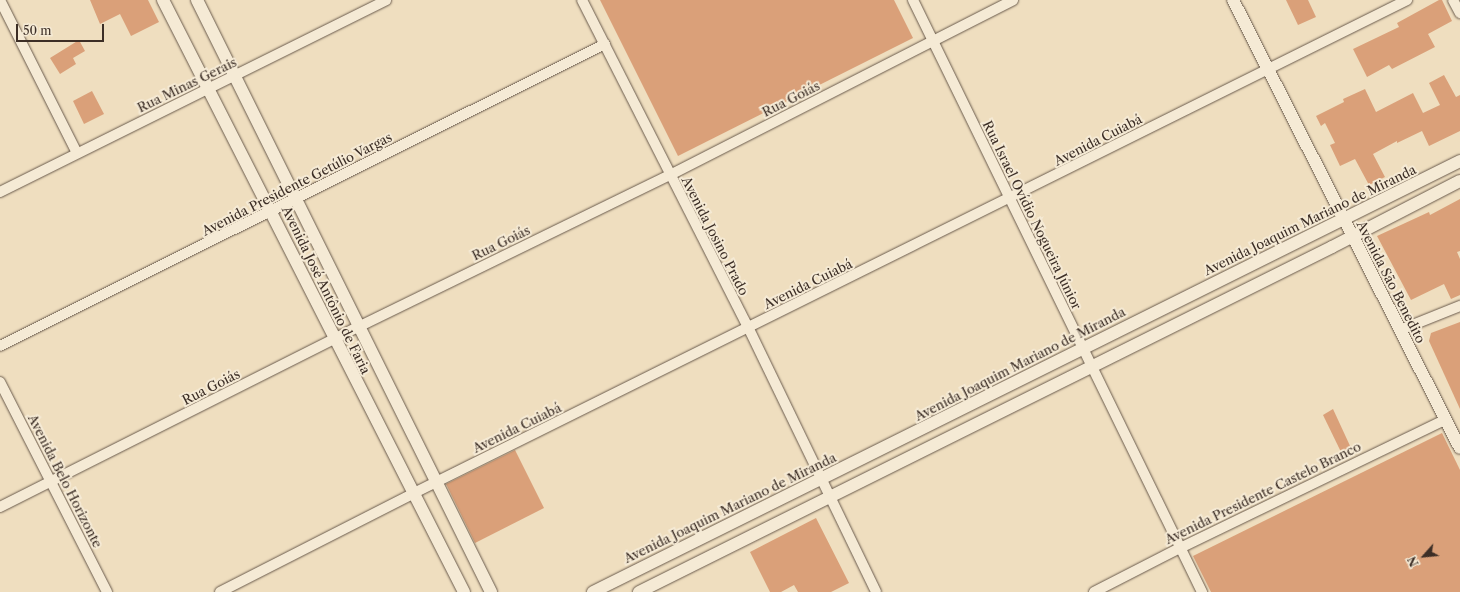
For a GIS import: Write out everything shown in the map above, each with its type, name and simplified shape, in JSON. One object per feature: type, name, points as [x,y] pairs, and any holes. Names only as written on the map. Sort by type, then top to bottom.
[{"type":"street","points":[[0,0],[77,153]]},
{"type":"street","name":"Avenida José Antônio de Faria","points":[[163,0],[271,211],[412,494],[464,592]]},
{"type":"street","name":"Avenida José Antônio de Faria","points":[[197,0],[358,327],[491,592]]},
{"type":"street","name":"Rua Minas Gerais","points":[[0,192],[386,0]]},
{"type":"street","name":"Avenida Josino Prado","points":[[582,0],[748,328],[876,592]]},
{"type":"street","name":"Rua Israel Ovídio Nogueira Júnior","points":[[913,0],[1202,592]]},
{"type":"street","name":"Rua Goiás","points":[[0,507],[358,327],[670,175],[1013,0]]},
{"type":"street","name":"Avenida São Benedito","points":[[1232,0],[1460,448]]},
{"type":"street","name":"Avenida Cuiabá","points":[[220,592],[412,494],[1407,0]]},
{"type":"street","points":[[1454,0],[1460,12]]},
{"type":"street","name":"Avenida Presidente Getúlio Vargas","points":[[0,346],[605,44]]},
{"type":"street","name":"Avenida Joaquim Mariano de Miranda","points":[[593,592],[1460,161]]},
{"type":"street","points":[[639,592],[830,498],[1460,181]]},
{"type":"street","points":[[1222,279],[1231,297]]},
{"type":"street","points":[[1400,330],[1460,306]]},
{"type":"street","name":"Avenida Belo Horizonte","points":[[0,382],[107,592]]},
{"type":"street","name":"Avenida Presidente Castelo Branco","points":[[1094,592],[1180,548],[1445,420]]},
{"type":"street","points":[[715,532],[725,550]]},
{"type":"building","points":[[90,0],[148,0],[159,22],[131,36],[120,14],[100,24]]},
{"type":"building","points":[[600,0],[894,0],[913,38],[678,156]]},
{"type":"building","points":[[1286,0],[1308,0],[1316,17],[1298,25]]},
{"type":"building","points":[[1439,0],[1442,0],[1452,21],[1428,34],[1435,47],[1392,69],[1389,65],[1367,77],[1353,49],[1399,27],[1397,23]]},
{"type":"building","points":[[79,40],[85,51],[73,58],[76,64],[60,74],[50,58]]},
{"type":"building","points":[[1444,75],[1456,97],[1460,95],[1460,131],[1429,146],[1422,131],[1397,143],[1397,141],[1373,154],[1385,177],[1369,185],[1355,159],[1340,166],[1330,145],[1335,143],[1325,123],[1321,126],[1316,116],[1344,102],[1343,99],[1365,89],[1376,112],[1413,93],[1423,113],[1440,105],[1429,83]]},
{"type":"building","points":[[92,91],[104,114],[84,124],[73,101]]},
{"type":"building","points":[[1460,199],[1460,251],[1457,252],[1460,259],[1460,295],[1451,299],[1444,284],[1411,300],[1377,236],[1429,212],[1430,215]]},
{"type":"building","points":[[1460,322],[1460,409],[1429,341],[1431,333]]},
{"type":"building","points":[[1333,409],[1351,448],[1341,452],[1323,415]]},
{"type":"building","points":[[1442,433],[1460,470],[1460,592],[1211,592],[1193,556]]},
{"type":"building","points":[[515,450],[544,508],[475,543],[446,484]]},
{"type":"building","points":[[816,518],[849,583],[831,592],[798,592],[794,585],[781,592],[770,592],[750,552]]}]
